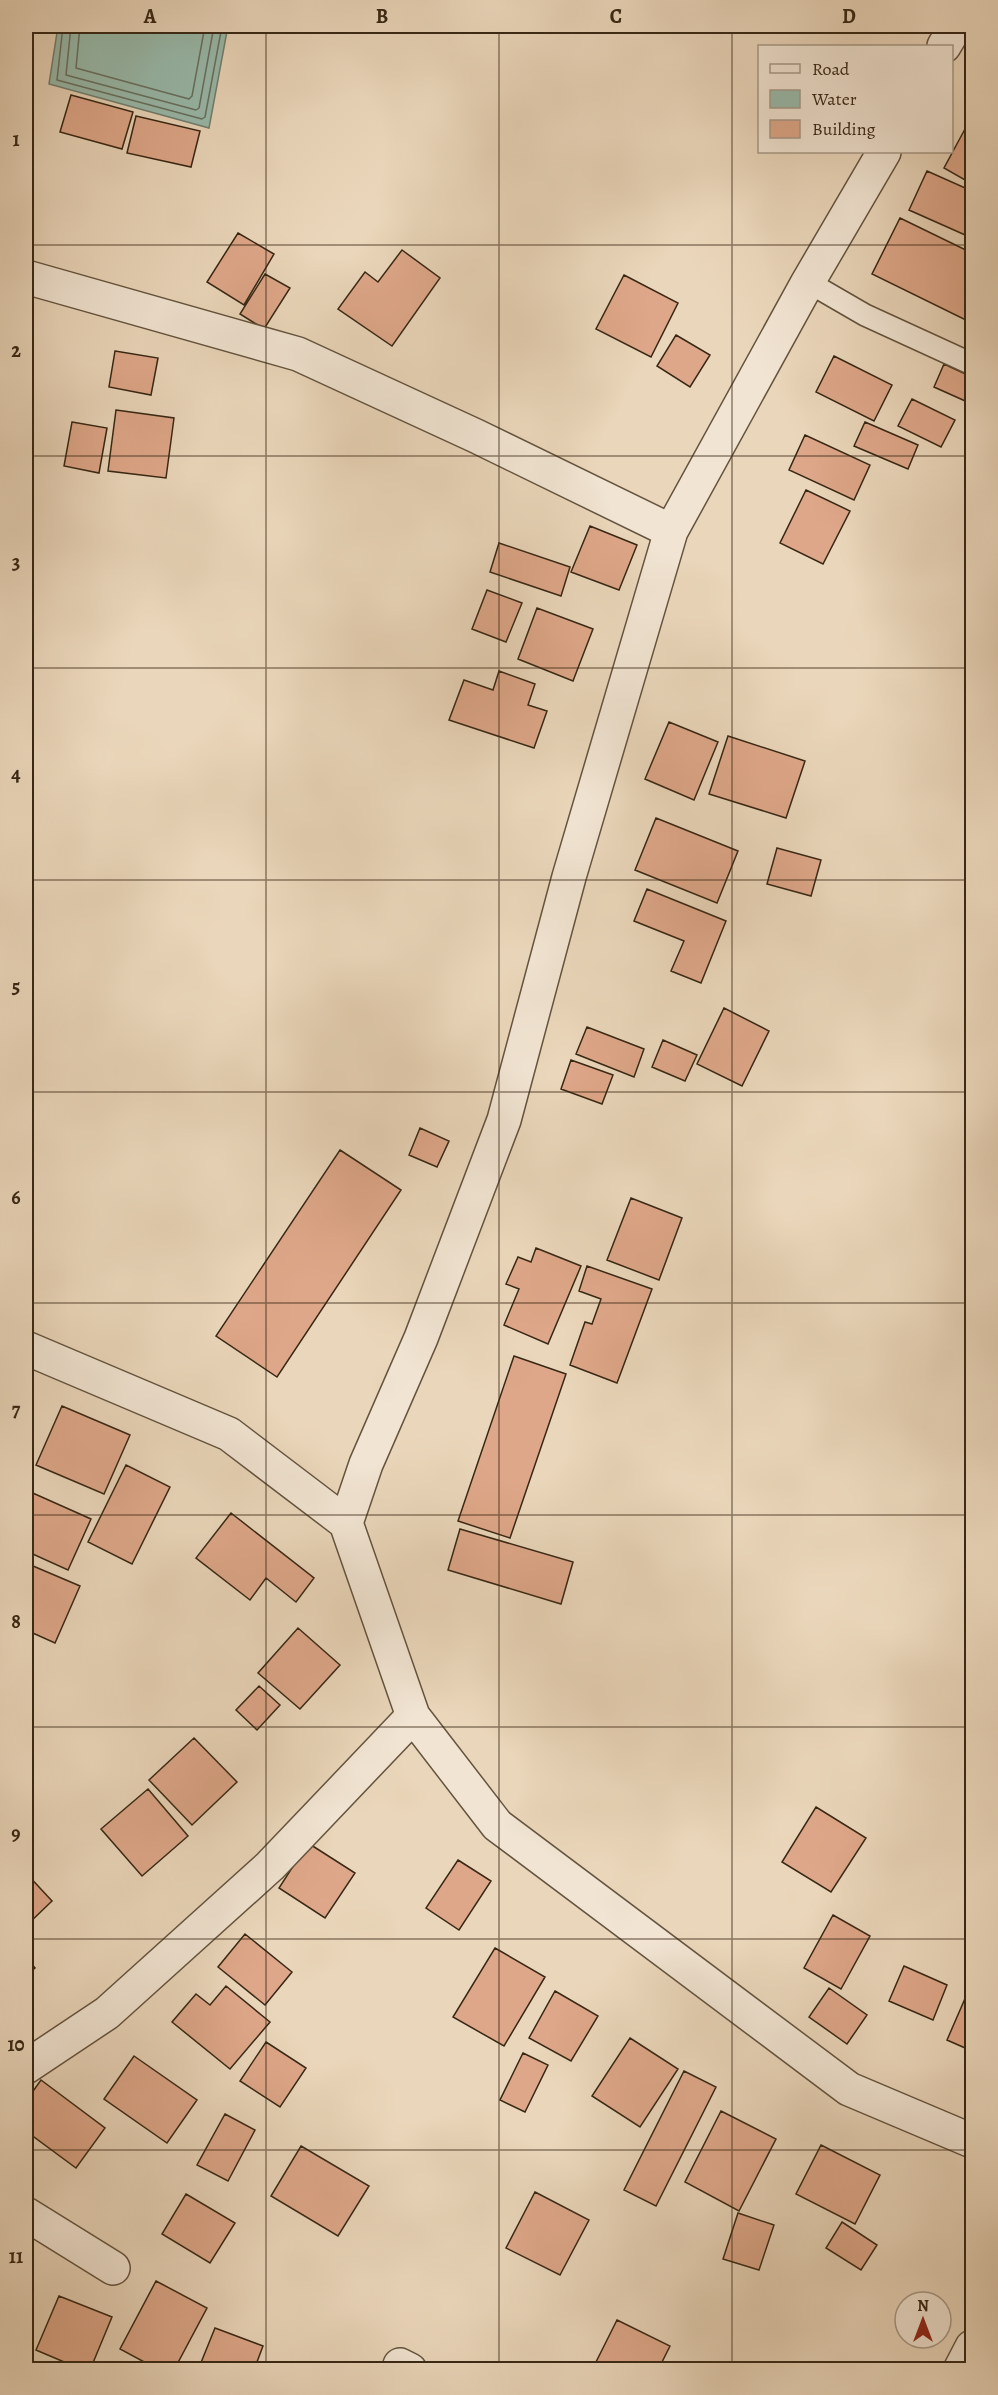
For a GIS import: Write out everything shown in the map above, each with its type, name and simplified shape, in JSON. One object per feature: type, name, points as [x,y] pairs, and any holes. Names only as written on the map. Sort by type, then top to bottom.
[{"type":"street","points":[[945,45],[956,26]]},
{"type":"street","points":[[346,1522],[366,1464],[421,1338],[504,1120],[569,877],[671,531],[808,282],[883,153]]},
{"type":"street","points":[[26,277],[298,354],[476,436],[671,531]]},
{"type":"street","points":[[26,1348],[229,1434],[346,1522],[413,1716],[497,1825],[849,2089],[972,2141]]},
{"type":"street","points":[[26,2067],[107,2013],[270,1866],[413,1716]]},
{"type":"street","points":[[26,2214],[113,2268]]},
{"type":"street","points":[[960,2370],[972,2347]]},
{"type":"lane","points":[[808,282],[865,315],[972,364]]},
{"type":"water","points":[[58,26],[228,26],[209,128],[49,84]]},
{"type":"building","points":[[71,95],[133,112],[122,149],[60,132]]},
{"type":"building","points":[[136,116],[200,131],[191,167],[127,153]]},
{"type":"building","points":[[972,116],[972,184],[944,168]]},
{"type":"building","points":[[927,171],[972,191],[972,238],[909,210]]},
{"type":"building","points":[[900,218],[972,253],[972,323],[872,274]]},
{"type":"building","points":[[238,233],[274,254],[244,305],[207,282]]},
{"type":"building","points":[[402,250],[440,278],[392,346],[338,309],[365,272],[378,282]]},
{"type":"building","points":[[265,274],[290,288],[264,329],[240,314]]},
{"type":"building","points":[[624,275],[678,303],[651,357],[596,329]]},
{"type":"building","points":[[676,335],[710,355],[690,387],[657,366]]},
{"type":"building","points":[[115,351],[158,358],[151,395],[109,387]]},
{"type":"building","points":[[834,356],[892,385],[874,421],[816,392]]},
{"type":"building","points":[[944,364],[972,377],[972,404],[934,387]]},
{"type":"building","points":[[912,399],[955,420],[941,447],[898,426]]},
{"type":"building","points":[[116,410],[174,418],[166,478],[108,471]]},
{"type":"building","points":[[72,422],[107,428],[99,473],[64,466]]},
{"type":"building","points":[[865,422],[918,445],[908,469],[854,446]]},
{"type":"building","points":[[805,435],[870,465],[854,500],[789,470]]},
{"type":"building","points":[[806,490],[850,511],[823,564],[780,543]]},
{"type":"building","points":[[590,526],[637,545],[619,590],[571,572]]},
{"type":"building","points":[[499,543],[570,567],[561,596],[490,572]]},
{"type":"building","points":[[487,590],[522,603],[506,642],[472,629]]},
{"type":"building","points":[[537,608],[593,629],[573,681],[518,659]]},
{"type":"building","points":[[499,671],[535,684],[528,705],[547,711],[534,748],[449,720],[464,680],[493,690]]},
{"type":"building","points":[[669,722],[718,742],[694,800],[645,779]]},
{"type":"building","points":[[728,736],[805,761],[786,818],[709,794]]},
{"type":"building","points":[[656,818],[738,851],[717,903],[635,870]]},
{"type":"building","points":[[777,848],[821,860],[811,896],[767,884]]},
{"type":"building","points":[[647,889],[726,921],[701,983],[671,971],[684,941],[634,921]]},
{"type":"building","points":[[724,1008],[769,1031],[742,1086],[697,1064]]},
{"type":"building","points":[[587,1027],[644,1049],[634,1077],[576,1054]]},
{"type":"building","points":[[663,1040],[697,1055],[685,1081],[652,1067]]},
{"type":"building","points":[[571,1060],[613,1075],[602,1104],[561,1089]]},
{"type":"building","points":[[420,1128],[449,1141],[437,1167],[409,1155]]},
{"type":"building","points":[[340,1150],[401,1190],[277,1377],[216,1336]]},
{"type":"building","points":[[631,1198],[682,1218],[659,1280],[607,1260]]},
{"type":"building","points":[[536,1248],[581,1266],[548,1344],[504,1325],[519,1289],[506,1284],[518,1257],[531,1262]]},
{"type":"building","points":[[587,1266],[652,1289],[617,1383],[570,1365],[585,1322],[592,1324],[601,1299],[579,1291]]},
{"type":"building","points":[[514,1356],[566,1374],[510,1538],[458,1521]]},
{"type":"building","points":[[62,1406],[130,1435],[104,1494],[36,1465]]},
{"type":"building","points":[[126,1465],[170,1487],[132,1564],[88,1542]]},
{"type":"building","points":[[26,1490],[91,1519],[68,1570],[26,1551]]},
{"type":"building","points":[[231,1513],[314,1578],[296,1602],[266,1578],[250,1600],[196,1558]]},
{"type":"building","points":[[460,1529],[573,1562],[561,1604],[448,1570]]},
{"type":"building","points":[[26,1563],[80,1586],[55,1643],[26,1630]]},
{"type":"building","points":[[298,1628],[340,1665],[300,1709],[258,1673]]},
{"type":"building","points":[[259,1686],[280,1705],[257,1730],[236,1710]]},
{"type":"building","points":[[194,1738],[237,1782],[192,1825],[149,1780]]},
{"type":"building","points":[[148,1789],[188,1836],[142,1876],[101,1829]]},
{"type":"building","points":[[816,1807],[866,1838],[831,1892],[782,1862]]},
{"type":"building","points":[[308,1843],[355,1873],[325,1918],[279,1888]]},
{"type":"building","points":[[458,1860],[491,1881],[459,1930],[426,1908]]},
{"type":"building","points":[[26,1873],[52,1901],[26,1926]]},
{"type":"building","points":[[833,1915],[870,1936],[841,1989],[804,1968]]},
{"type":"building","points":[[245,1934],[292,1972],[265,2005],[218,1967]]},
{"type":"building","points":[[495,1948],[545,1977],[504,2046],[453,2017]]},
{"type":"building","points":[[26,1957],[35,1968],[26,1976]]},
{"type":"building","points":[[904,1966],[947,1985],[933,2020],[889,2001]]},
{"type":"building","points":[[226,1986],[270,2022],[230,2069],[172,2022],[196,1994],[210,2005]]},
{"type":"building","points":[[829,1988],[867,2015],[847,2044],[809,2017]]},
{"type":"building","points":[[555,1991],[598,2016],[571,2061],[529,2038]]},
{"type":"building","points":[[967,1994],[972,1996],[972,2051],[947,2040]]},
{"type":"building","points":[[630,2038],[678,2069],[640,2127],[592,2096]]},
{"type":"building","points":[[266,2042],[306,2068],[280,2107],[240,2081]]},
{"type":"building","points":[[523,2053],[548,2065],[525,2112],[500,2100]]},
{"type":"building","points":[[134,2056],[197,2100],[167,2143],[104,2099]]},
{"type":"building","points":[[684,2071],[716,2087],[656,2206],[624,2190]]},
{"type":"building","points":[[41,2080],[105,2128],[76,2168],[26,2131],[26,2101]]},
{"type":"building","points":[[721,2111],[776,2139],[739,2211],[685,2182]]},
{"type":"building","points":[[225,2114],[255,2130],[228,2181],[197,2165]]},
{"type":"building","points":[[821,2145],[880,2175],[855,2224],[796,2194]]},
{"type":"building","points":[[301,2146],[369,2186],[338,2236],[271,2196]]},
{"type":"building","points":[[535,2192],[589,2220],[560,2275],[506,2248]]},
{"type":"building","points":[[186,2194],[235,2223],[210,2263],[162,2234]]},
{"type":"building","points":[[738,2213],[774,2225],[759,2270],[723,2259]]},
{"type":"building","points":[[842,2222],[877,2245],[861,2270],[826,2248]]},
{"type":"building","points":[[156,2281],[207,2308],[174,2370],[159,2370],[120,2349]]},
{"type":"building","points":[[59,2296],[112,2317],[90,2370],[83,2370],[36,2350]]},
{"type":"building","points":[[617,2320],[670,2346],[658,2370],[592,2370]]},
{"type":"building","points":[[215,2328],[263,2346],[254,2370],[198,2370]]}]
